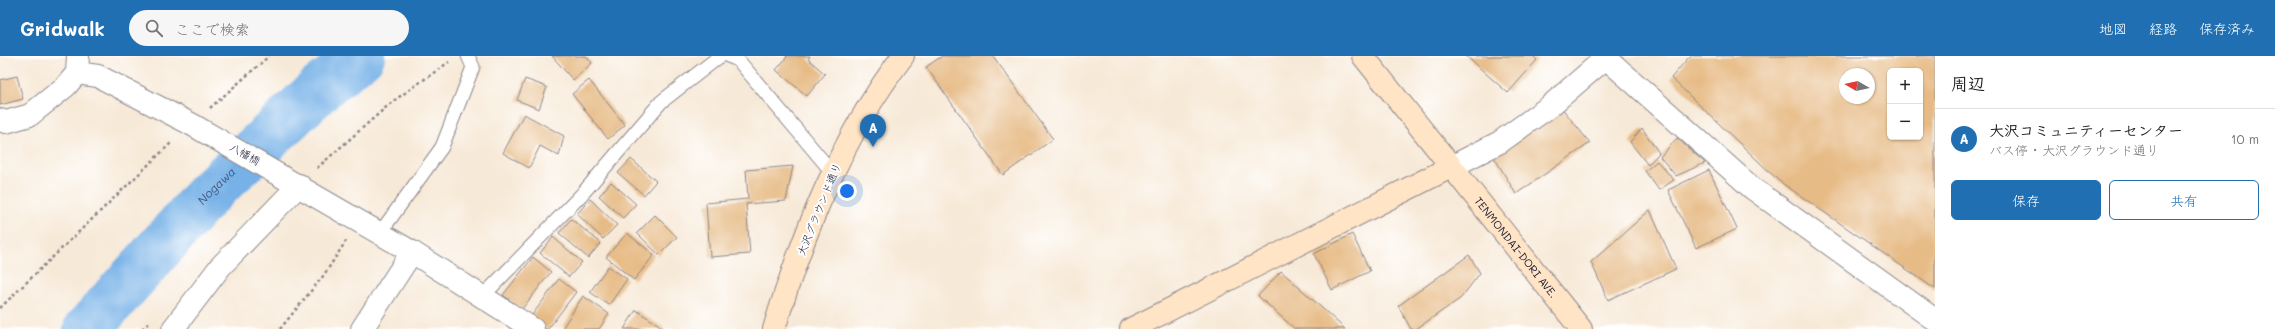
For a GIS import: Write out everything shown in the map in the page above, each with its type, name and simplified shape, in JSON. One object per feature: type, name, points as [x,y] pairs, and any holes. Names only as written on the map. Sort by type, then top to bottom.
[{"type":"street","name":"大沢グラウンド通り","points":[[774,329],[785,291],[832,172],[858,124],[903,56]]},
{"type":"street","name":"TENMONDAI-DORI AVE.","points":[[1363,56],[1581,329]]},
{"type":"street","points":[[1132,329],[1500,142],[1550,106],[1607,57],[1752,188],[1935,320]]},
{"type":"street","name":"八幡橋","points":[[77,65],[191,124],[298,184],[412,252],[533,329]]},
{"type":"street","points":[[0,120],[6,122],[30,115],[66,86],[77,65]]},
{"type":"street","points":[[173,329],[220,268],[298,184]]},
{"type":"street","points":[[362,329],[412,252]]},
{"type":"lane","points":[[380,233],[442,147],[474,67],[468,56]]},
{"type":"lane","points":[[483,296],[583,193],[661,102],[720,56]]},
{"type":"lane","points":[[728,56],[738,60],[832,172]]},
{"type":"path","points":[[0,308],[191,124],[269,56]]},
{"type":"path","points":[[280,329],[324,275],[359,220]]},
{"type":"building","points":[[552,56],[586,56],[592,63],[573,80]]},
{"type":"building","points":[[786,56],[810,56],[808,59],[825,74],[807,96],[776,70],[787,57]]},
{"type":"building","points":[[942,56],[993,56],[1053,139],[1003,175],[926,67]]},
{"type":"building","points":[[1466,56],[1533,56],[1537,60],[1508,93]]},
{"type":"building","points":[[1690,56],[1935,56],[1935,289],[1779,181],[1671,78]]},
{"type":"building","points":[[17,76],[23,99],[0,105],[0,80]]},
{"type":"building","points":[[525,79],[547,87],[539,109],[517,100]]},
{"type":"building","points":[[589,80],[625,125],[608,139],[572,94]]},
{"type":"building","points":[[1561,107],[1590,143],[1516,194],[1494,157]]},
{"type":"building","points":[[524,114],[564,136],[559,156],[540,146],[529,168],[503,153]]},
{"type":"building","points":[[1642,128],[1659,153],[1648,165],[1630,142]]},
{"type":"building","points":[[1677,138],[1705,163],[1676,176],[1660,157]]},
{"type":"building","points":[[631,159],[656,181],[644,195],[618,173]]},
{"type":"building","points":[[1657,161],[1674,180],[1659,190],[1645,171]]},
{"type":"building","points":[[793,166],[786,201],[746,204],[750,254],[710,257],[706,203],[748,199],[746,170]]},
{"type":"building","points":[[1709,170],[1737,229],[1696,248],[1668,190]]},
{"type":"building","points":[[611,182],[636,204],[623,218],[599,196]]},
{"type":"building","points":[[590,199],[617,225],[603,239],[577,214]]},
{"type":"building","points":[[1650,210],[1676,269],[1608,300],[1591,262]]},
{"type":"building","points":[[655,215],[677,237],[659,255],[637,233]]},
{"type":"building","points":[[571,219],[601,243],[588,258],[559,233]]},
{"type":"building","points":[[627,233],[654,255],[634,280],[606,257]]},
{"type":"building","points":[[1352,234],[1370,271],[1332,290],[1314,254]]},
{"type":"building","points":[[553,237],[582,262],[569,277],[540,253]]},
{"type":"building","points":[[1469,255],[1480,273],[1461,298],[1416,329],[1411,329],[1398,306]]},
{"type":"building","points":[[533,257],[551,272],[522,309],[503,295]]},
{"type":"building","points":[[608,266],[627,279],[609,305],[590,292]]},
{"type":"building","points":[[1281,271],[1345,329],[1295,329],[1258,296]]},
{"type":"building","points":[[559,279],[576,292],[548,329],[545,329],[530,318]]},
{"type":"building","points":[[583,296],[609,314],[599,329],[565,329],[563,327]]},
{"type":"building","points":[[636,310],[665,329],[624,329]]},
{"type":"waterway","name":"Nogawa","points":[[87,329],[210,192],[323,86],[361,56]]},
{"type":"place","name":"大沢コミュニティーセンター","points":[[873,147]]}]
